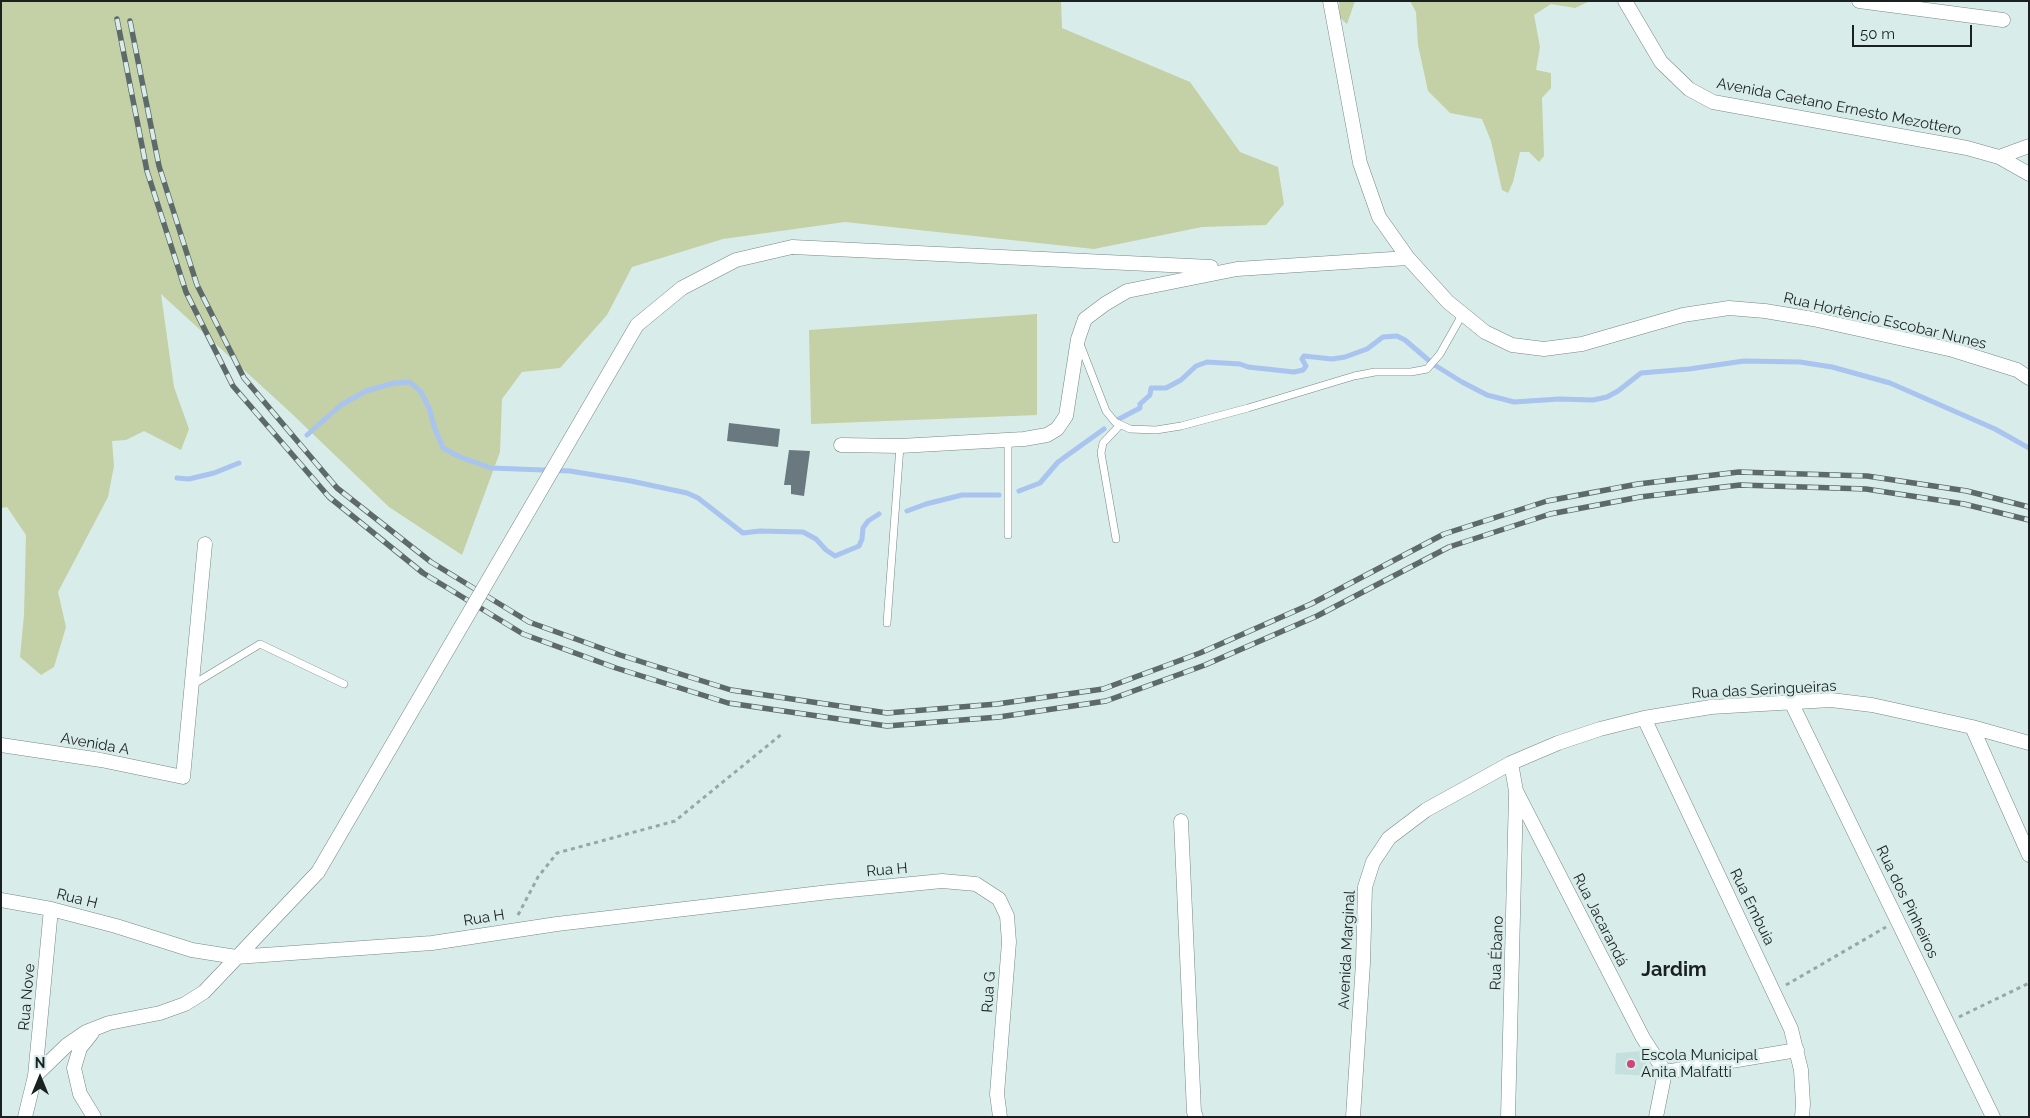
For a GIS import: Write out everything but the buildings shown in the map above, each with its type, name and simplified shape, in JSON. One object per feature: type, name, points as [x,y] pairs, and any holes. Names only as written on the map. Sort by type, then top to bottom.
[{"type":"street","name":"Rua Hortêncio Escobar Nunes","points":[[1330,1],[1360,163],[1379,217],[1408,258],[1462,315],[1484,332],[1512,345],[1544,349],[1582,344],[1683,315],[1729,308],[1765,311],[1813,319],[1953,350],[2017,370],[2029,378]]},
{"type":"street","name":"Avenida Caetano Ernesto Mezottero","points":[[1625,1],[1661,62],[1689,89],[1713,102],[1967,148],[1998,157],[2029,174]]},
{"type":"street","points":[[1859,1],[2004,20]]},
{"type":"street","points":[[1998,157],[2029,146]]},
{"type":"street","points":[[36,1076],[67,1045],[96,1028],[185,1004],[204,992],[318,872],[637,325],[682,288],[736,260],[792,247],[1237,269],[1408,258]]},
{"type":"street","points":[[841,445],[900,446],[1024,439],[1047,435],[1057,429],[1066,416],[1078,339],[1085,319],[1104,304],[1127,291],[1237,269]]},
{"type":"street","points":[[191,685],[205,544]]},
{"type":"street","name":"Avenida A","points":[[1,745],[101,760],[183,777],[191,685]]},
{"type":"street","name":"Rua das Seringueiras","points":[[1426,810],[1510,763],[1558,743],[1600,729],[1644,718],[1711,707],[1831,700],[1872,705],[2029,743]]},
{"type":"street","name":"Rua dos Pinheiros","points":[[1791,702],[1993,1117]]},
{"type":"street","name":"Rua Embuia","points":[[1644,718],[1791,1029],[1797,1050],[1801,1079],[1802,1117]]},
{"type":"street","points":[[1972,728],[2029,855]]},
{"type":"street","name":"Rua Jacarandá","points":[[1510,763],[1516,791],[1643,1038],[1665,1072]]},
{"type":"street","name":"Rua Ébano","points":[[1508,1117],[1516,791]]},
{"type":"street","name":"Avenida Marginal","points":[[1353,1117],[1366,887],[1373,862],[1389,838],[1426,810]]},
{"type":"street","points":[[1181,821],[1196,1117]]},
{"type":"street","name":"Rua H","points":[[1,900],[51,909],[116,926],[192,950],[236,957],[432,943],[607,918],[829,892],[942,881],[976,884]]},
{"type":"street","name":"Rua G","points":[[976,884],[999,899],[1007,916],[1009,942],[998,1094],[1000,1117]]},
{"type":"street","name":"Rua Nove","points":[[25,1117],[36,1076],[51,909]]},
{"type":"street","points":[[94,1117],[80,1094],[74,1068],[80,1048],[96,1028]]},
{"type":"street","points":[[1656,1117],[1665,1072],[1797,1050]]},
{"type":"lane","points":[[1078,339],[1106,411],[1115,422],[1130,429],[1156,430],[1181,426],[1354,376],[1374,372],[1411,372],[1427,369],[1440,354],[1462,315]]},
{"type":"lane","points":[[1116,539],[1101,453],[1102,443],[1120,425]]},
{"type":"lane","points":[[1008,440],[1008,535]]},
{"type":"lane","points":[[886,622],[900,446]]},
{"type":"lane","points":[[191,685],[260,644],[344,684]]},
{"type":"path","points":[[510,931],[538,876],[557,853],[675,821],[783,733]]},
{"type":"path","points":[[1774,992],[1897,920]]},
{"type":"path","points":[[1947,1022],[2029,983]]},
{"type":"shaded area","name":"Escola Municipal Anita Malfatti","points":[[1643,1051],[1650,1076],[1615,1074],[1616,1053]]},
{"type":"green space","points":[[1,1],[1061,1],[1062,28],[1190,82],[1240,152],[1278,167],[1284,204],[1266,225],[1202,227],[1094,249],[845,222],[723,239],[632,267],[607,315],[560,368],[522,372],[502,399],[500,452],[462,555],[389,507],[290,412],[161,294],[174,387],[189,429],[181,450],[144,431],[126,440],[112,441],[114,466],[108,497],[58,592],[66,627],[54,667],[41,675],[20,657],[24,615],[26,535],[7,507],[1,508]]},
{"type":"green space","points":[[1339,1],[1355,1],[1347,24],[1340,18]]},
{"type":"green space","points":[[1410,1],[1590,1],[1575,8],[1551,4],[1534,15],[1540,47],[1536,70],[1551,73],[1551,88],[1542,98],[1544,156],[1539,162],[1529,152],[1520,152],[1513,182],[1508,193],[1502,190],[1491,141],[1482,119],[1450,113],[1428,91],[1418,45],[1416,12]]},
{"type":"green space","points":[[1037,314],[1037,415],[811,424],[809,330]]},
{"type":"waterway","points":[[1119,419],[1140,408],[1140,404],[1150,395],[1151,388],[1166,388],[1181,380],[1196,366],[1207,362],[1240,364],[1248,367],[1294,372],[1303,370],[1306,366],[1302,359],[1304,356],[1332,359],[1345,357],[1367,349],[1383,337],[1397,336],[1405,340],[1433,364],[1462,382],[1487,395],[1514,402],[1559,399],[1593,400],[1607,397],[1618,391],[1641,373],[1689,369],[1744,361],[1800,362],[1832,367],[1890,383],[1995,429],[2029,448]]},
{"type":"waterway","points":[[307,435],[341,405],[366,391],[394,383],[410,382],[421,392],[429,408],[443,448],[460,457],[491,468],[570,471],[687,493],[698,498],[743,533],[760,531],[803,532],[816,539],[826,550],[835,556],[859,546],[863,528],[868,521],[879,514]]},
{"type":"waterway","points":[[1019,491],[1040,483],[1058,462],[1104,429]]},
{"type":"waterway","points":[[177,478],[189,479],[214,473],[239,463]]},
{"type":"waterway","points":[[907,511],[962,495],[999,495]]},
{"type":"railway","points":[[117,19],[147,171],[186,292],[233,386],[329,497],[423,573],[523,634],[616,668],[728,703],[887,726],[999,717],[1106,701],[1205,665],[1317,616],[1449,547],[1550,514],[1640,497],[1740,485],[1866,489],[1964,504],[2029,520]]},
{"type":"railway","points":[[130,21],[159,166],[197,285],[244,378],[337,488],[431,562],[529,622],[620,655],[731,690],[887,713],[997,704],[1103,689],[1200,653],[1311,604],[1444,534],[1547,501],[1638,484],[1739,472],[1867,476],[1967,491],[2029,507]]},
{"type":"place","name":"Escola Municipal Anita Malfatti","points":[[1631,1064]]},
{"type":"district","name":"Jardim","points":[[1674,970]]}]
